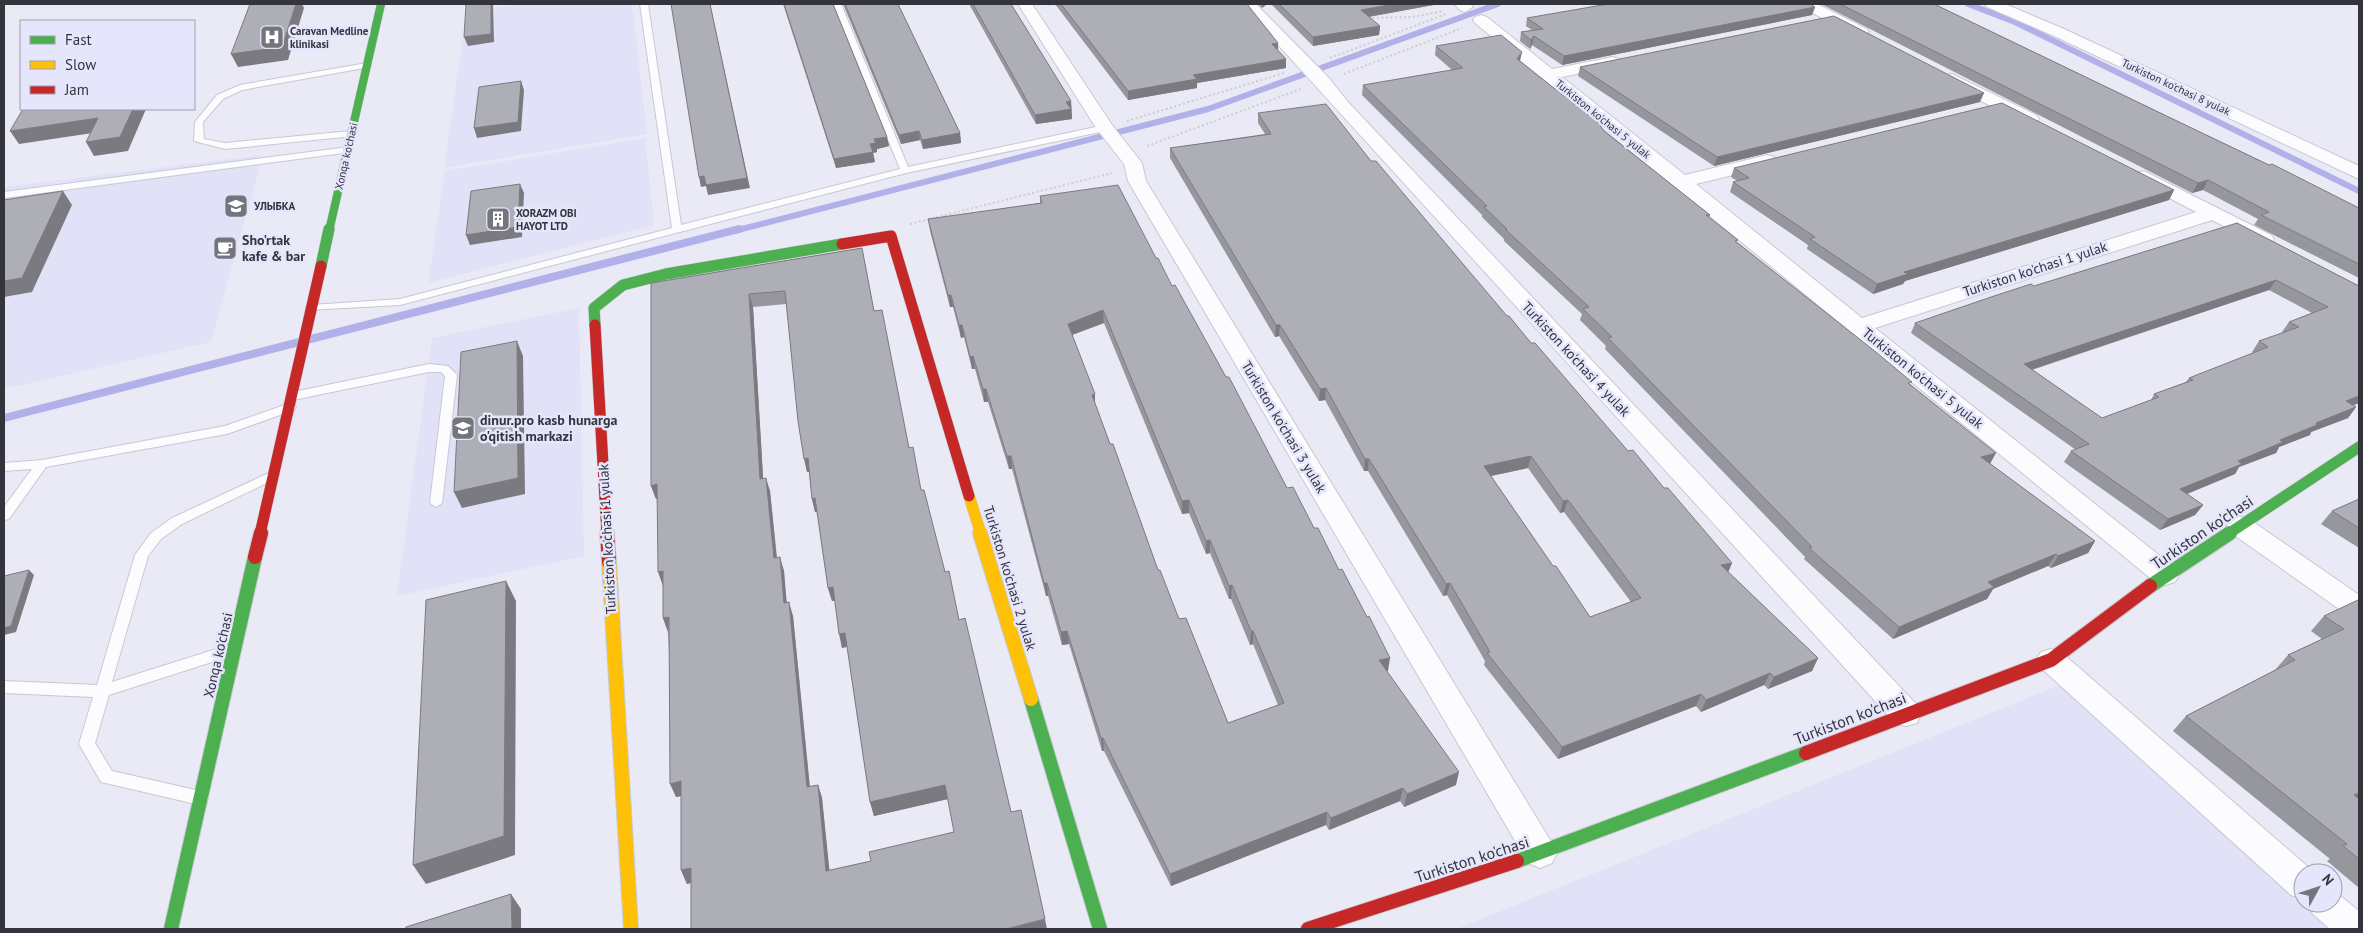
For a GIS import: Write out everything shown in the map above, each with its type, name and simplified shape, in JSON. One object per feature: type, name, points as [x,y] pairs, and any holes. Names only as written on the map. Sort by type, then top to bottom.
[{"type":"street","name":"Xonqa ko'chasi","points":[[171,929],[381,4]]},
{"type":"street","name":"Turkiston ko'chasi 3 yulak","points":[[1026,4],[1105,128],[1133,163],[1137,181],[1540,853]]},
{"type":"street","name":"Turkiston ko'chasi 4 yulak","points":[[1248,4],[1906,714]]},
{"type":"street","points":[[1806,4],[1878,41]]},
{"type":"street","name":"Turkiston ko'chasi 8 yulak","points":[[1992,4],[2058,32],[2359,173]]},
{"type":"street","name":"Turkiston ko'chasi 5 yulak","points":[[1469,10],[2165,575]]},
{"type":"street","points":[[1806,24],[1834,18]]},
{"type":"street","name":"Turkiston ko'chasi 5 yulak","points":[[1549,75],[1625,60]]},
{"type":"street","points":[[1939,72],[2044,126]]},
{"type":"street","points":[[1971,111],[2000,104]]},
{"type":"street","points":[[1681,182],[1787,156]]},
{"type":"street","points":[[2124,167],[2282,248]]},
{"type":"street","name":"Turkiston ko'chasi 1 yulak","points":[[1858,326],[2213,213]]},
{"type":"street","name":"Turkiston ko'chasi 1 yulak","points":[[631,929],[594,308],[623,285],[666,274],[891,236]]},
{"type":"street","name":"Turkiston ko'chasi 2 yulak","points":[[891,236],[1100,929]]},
{"type":"street","name":"Turkiston ko'chasi","points":[[1308,929],[1540,853],[2051,660],[2165,575],[2359,448]]},
{"type":"street","points":[[2240,526],[2359,609]]},
{"type":"street","points":[[2051,660],[2293,875]]},
{"type":"street","points":[[2336,913],[2354,929]]},
{"type":"lane","points":[[644,4],[677,229]]},
{"type":"lane","points":[[837,4],[905,170]]},
{"type":"lane","points":[[351,134],[225,146],[199,141],[199,122],[220,97],[240,88],[367,65]]},
{"type":"lane","points":[[311,308],[400,302],[905,170],[1105,128]]},
{"type":"lane","points":[[4,195],[348,150]]},
{"type":"lane","points":[[4,467],[42,464],[227,430],[293,397],[429,368],[444,368],[451,375],[436,502]]},
{"type":"lane","points":[[4,516],[42,464]]},
{"type":"lane","points":[[200,798],[107,777],[87,744],[142,555],[156,536],[177,521],[275,474]]},
{"type":"lane","points":[[4,687],[102,691],[235,649]]},
{"type":"path","points":[[891,236],[904,225],[1120,170],[1133,163],[1135,150],[1424,44],[1469,10]]},
{"type":"path","points":[[1367,19],[1412,17],[1469,10]]},
{"type":"shaded area","points":[[520,4],[632,4],[647,134],[444,168],[467,11]]},
{"type":"shaded area","points":[[645,138],[654,225],[428,283],[445,171]]},
{"type":"shaded area","points":[[263,155],[211,342],[4,389],[4,187]]},
{"type":"shaded area","points":[[579,308],[584,556],[397,596],[432,338]]},
{"type":"shaded area","points":[[2070,681],[2293,878],[2293,913],[2332,913],[2350,929],[1456,929]]},
{"type":"building","points":[[250,4],[296,4],[282,47],[231,54]]},
{"type":"building","points":[[466,4],[491,4],[491,34],[464,37]]},
{"type":"building","points":[[671,4],[710,4],[747,178],[706,185],[704,176],[699,177]]},
{"type":"building","points":[[784,4],[833,4],[887,137],[874,139],[876,143],[870,144],[873,152],[834,159]]},
{"type":"building","points":[[845,4],[898,4],[960,133],[922,140],[919,131],[899,135]]},
{"type":"building","points":[[973,4],[1011,4],[1071,101],[1066,102],[1071,109],[1035,115]]},
{"type":"building","points":[[1061,4],[1247,4],[1278,43],[1272,44],[1286,59],[1193,75],[1197,79],[1128,91]]},
{"type":"building","points":[[1279,4],[1395,4],[1361,10],[1380,26],[1313,37]]},
{"type":"building","points":[[1608,4],[1810,4],[1815,7],[1564,56],[1534,36],[1531,40],[1521,32],[1543,29],[1527,18]]},
{"type":"building","points":[[1840,4],[1934,4],[2269,165],[2272,164],[2359,208],[2359,264],[2261,215],[2269,212],[2208,180],[2198,183]]},
{"type":"building","points":[[1834,16],[1984,93],[1717,157],[1580,67]]},
{"type":"building","points":[[1501,35],[1522,52],[1517,59],[1602,126],[1600,126],[1604,131],[1710,215],[1706,215],[1738,240],[1735,241],[1876,352],[1912,382],[1908,383],[1996,453],[1981,457],[2095,541],[2058,556],[2056,554],[1988,582],[1994,587],[1899,627],[1809,548],[1812,547],[1608,338],[1612,337],[1583,309],[1589,307],[1506,230],[1484,207],[1487,206],[1363,85],[1463,68],[1436,46]]},
{"type":"building","points":[[521,81],[518,122],[474,128],[479,87]]},
{"type":"building","points":[[2002,103],[2174,190],[1904,272],[1908,274],[1877,284],[1810,239],[1815,237],[1733,182],[1749,178],[1734,168]]},
{"type":"building","points":[[1326,104],[1371,161],[1376,161],[1507,316],[1531,343],[1535,343],[1628,451],[1633,450],[1664,488],[1668,488],[1732,563],[1721,565],[1818,658],[1774,677],[1770,673],[1706,700],[1701,694],[1562,747],[1487,653],[1490,652],[1450,583],[1446,584],[1369,459],[1365,459],[1326,388],[1320,389],[1280,325],[1276,325],[1170,148],[1271,134],[1258,113]],"holes":[[[1531,456],[1563,501],[1568,500],[1641,598],[1590,617],[1484,466]]]},
{"type":"building","points":[[22,110],[133,110],[120,137],[86,142],[98,118],[10,131]]},
{"type":"building","name":"XORAZM OBI HAYOT LTD","points":[[520,184],[518,227],[466,235],[471,191]]},
{"type":"building","points":[[1118,185],[1172,286],[1175,285],[1226,377],[1229,377],[1287,488],[1293,487],[1314,528],[1318,528],[1339,570],[1342,569],[1367,617],[1369,616],[1390,658],[1379,660],[1459,772],[1407,794],[1403,788],[1331,818],[1327,812],[1170,874],[1103,738],[1101,738],[1067,631],[1061,632],[1047,583],[1044,583],[1011,456],[1007,456],[986,389],[983,389],[973,356],[970,357],[962,325],[959,325],[951,295],[948,295],[928,219],[1042,203],[1040,196]],"holes":[[[1103,310],[1182,501],[1189,500],[1206,541],[1210,540],[1229,586],[1232,585],[1284,703],[1228,723],[1186,618],[1179,619],[1160,570],[1158,570],[1113,444],[1110,444],[1092,395],[1095,394],[1068,324]]]},
{"type":"building","points":[[63,191],[22,278],[4,281],[4,200]]},
{"type":"building","points":[[2237,223],[2359,285],[2359,396],[2346,401],[2356,407],[2316,423],[2317,425],[2280,440],[2283,442],[2238,461],[2242,464],[2180,489],[2203,505],[2168,519],[2071,451],[2089,444],[1915,323],[2031,284],[2034,286]],"holes":[[[2276,280],[2328,307],[2289,322],[2299,327],[2259,341],[2268,347],[2189,378],[2193,380],[2154,394],[2159,397],[2102,418],[2024,364]]]},
{"type":"building","points":[[862,248],[874,311],[882,310],[909,448],[913,447],[921,490],[924,490],[945,572],[949,571],[959,620],[965,618],[1011,812],[1021,810],[1045,919],[1006,929],[691,929],[691,868],[681,870],[681,781],[670,784],[669,617],[663,618],[663,571],[658,572],[657,484],[651,486],[651,283]],"holes":[[[785,291],[798,421],[804,459],[808,458],[812,499],[815,498],[828,588],[833,587],[839,634],[845,633],[870,802],[945,785],[954,832],[869,852],[871,861],[826,871],[818,785],[807,787],[789,602],[784,603],[780,557],[774,558],[766,478],[760,479],[749,294]]]},
{"type":"building","points":[[517,341],[518,478],[454,492],[461,352]]},
{"type":"building","points":[[2359,499],[2359,528],[2332,511]]},
{"type":"building","points":[[29,570],[11,626],[4,628],[4,576]]},
{"type":"building","points":[[506,581],[504,836],[413,865],[426,600]]},
{"type":"building","points":[[2358,600],[2359,793],[2354,795],[2359,799],[2359,859],[2343,846],[2347,844],[2186,716],[2295,660],[2288,655],[2344,629],[2324,616]]},
{"type":"building","points":[[511,894],[512,929],[405,929],[406,927]]},
{"type":"waterway","points":[[734,231],[1208,109],[1498,4]]},
{"type":"waterway","points":[[1968,4],[2015,22],[2359,191]]},
{"type":"waterway","points":[[4,418],[739,229]]},
{"type":"traffic: fast","points":[[321,266],[381,4]]},
{"type":"traffic: fast","points":[[595,325],[594,308],[623,285],[666,274],[842,244]]},
{"type":"traffic: fast","points":[[2150,586],[2359,447]]},
{"type":"traffic: fast","points":[[171,929],[255,557]]},
{"type":"traffic: fast","points":[[1031,699],[1100,929]]},
{"type":"traffic: fast","points":[[1517,861],[1806,753]]},
{"type":"traffic: slow","points":[[969,496],[1031,699]]},
{"type":"traffic: slow","points":[[609,562],[631,929]]},
{"type":"traffic: jam","points":[[842,244],[891,236],[969,496]]},
{"type":"traffic: jam","points":[[255,557],[321,266]]},
{"type":"traffic: jam","points":[[595,325],[609,562]]},
{"type":"traffic: jam","points":[[1806,753],[2051,660],[2150,586]]},
{"type":"traffic: jam","points":[[1308,929],[1517,861]]},
{"type":"place","name":"Caravan Medline klinikasi","points":[[272,37]]},
{"type":"place","name":"УЛЫБКА","points":[[236,206]]},
{"type":"place","name":"XORAZM OBI HAYOT LTD","points":[[498,219]]},
{"type":"place","name":"Sho'rtak kafe & bar","points":[[225,248]]},
{"type":"place","name":"dinur.pro kasb hunarga o'qitish markazi","points":[[463,428]]}]
